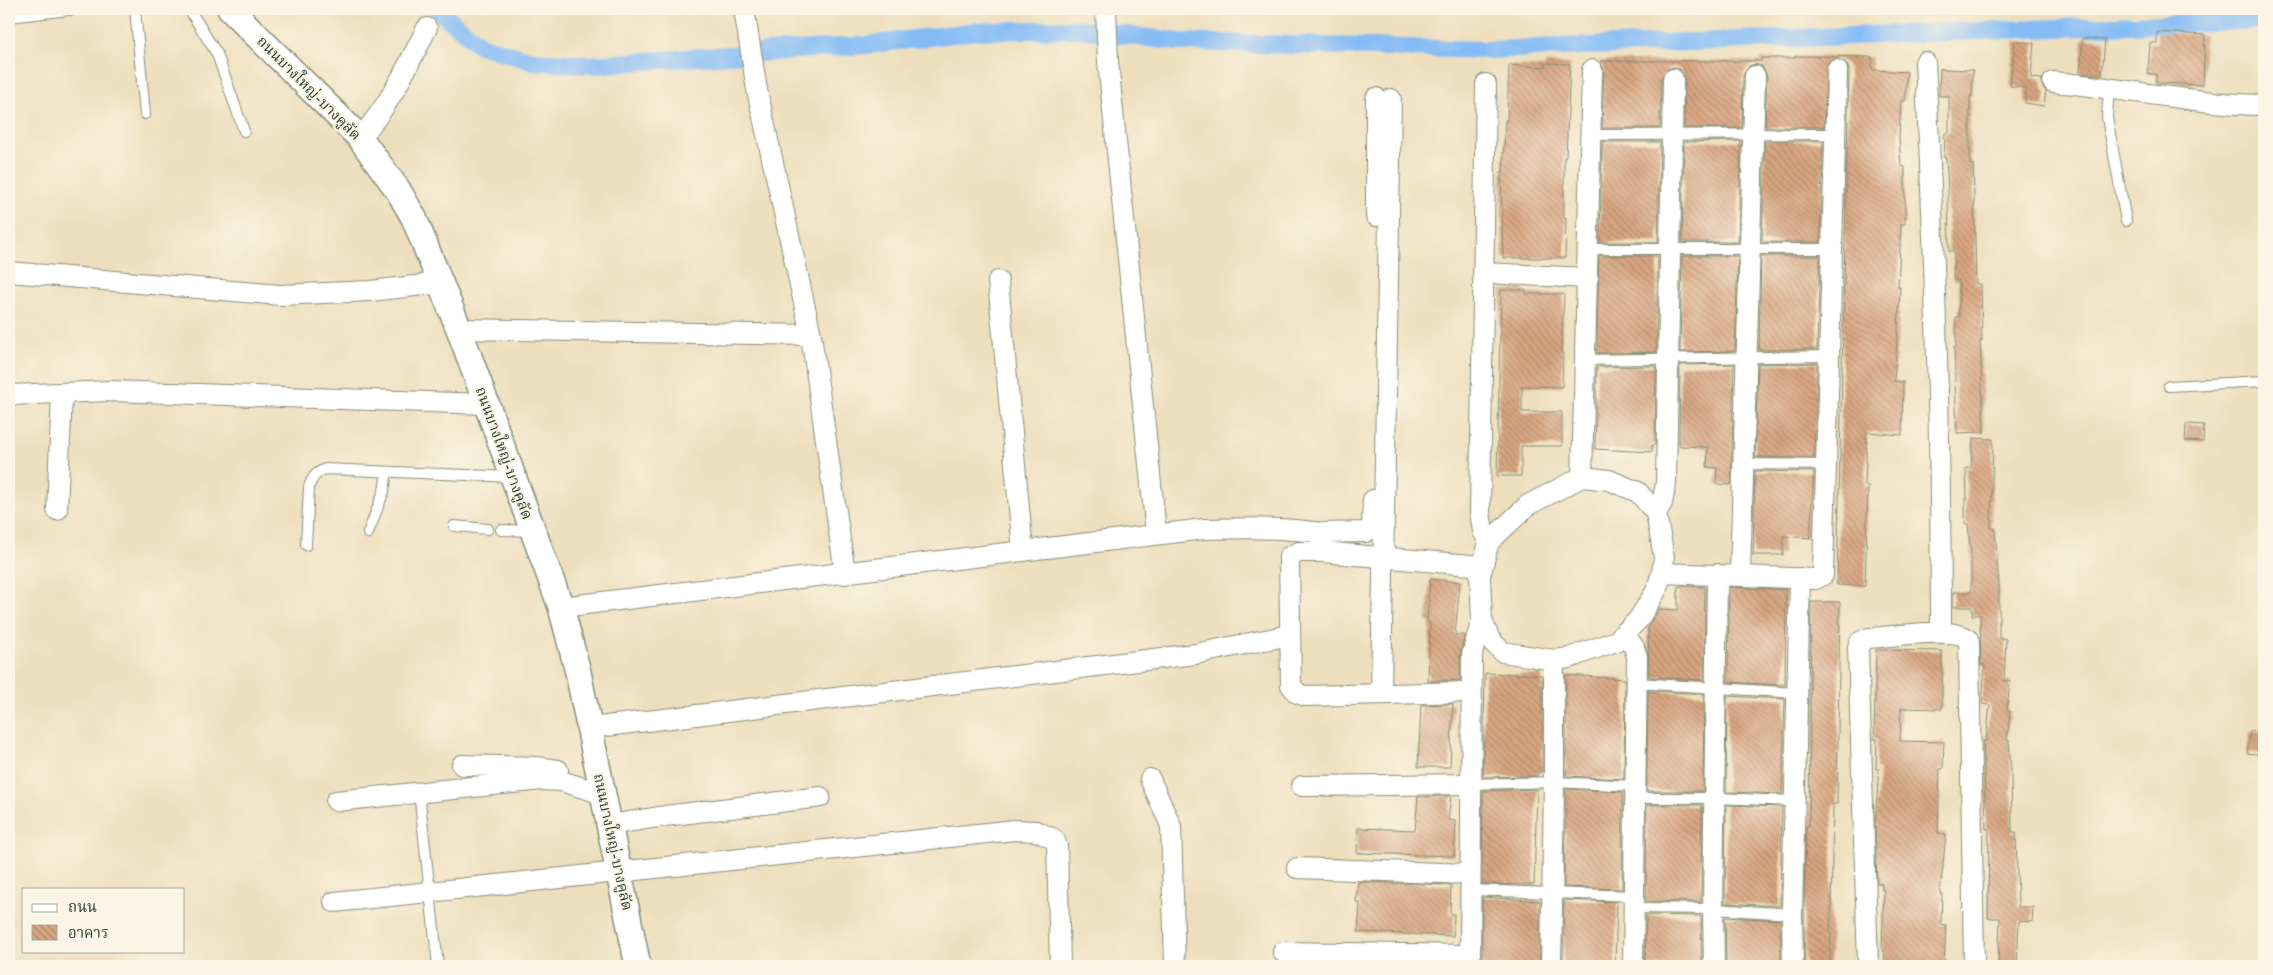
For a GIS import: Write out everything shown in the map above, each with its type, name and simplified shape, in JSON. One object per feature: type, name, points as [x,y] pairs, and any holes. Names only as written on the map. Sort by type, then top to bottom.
[{"type":"street","name":"ถนนบางใหญ่-บางคูลัด","points":[[230,9],[360,138],[398,190],[414,218],[459,329],[561,607],[590,728],[638,966]]},
{"type":"street","points":[[1106,10],[1106,42],[1156,533]]},
{"type":"street","points":[[744,12],[757,90],[811,335],[845,574]]},
{"type":"street","points":[[360,138],[381,115],[427,28]]},
{"type":"street","points":[[1925,62],[1935,252],[1941,460],[1941,633]]},
{"type":"street","points":[[1582,477],[1592,135],[1592,70]]},
{"type":"street","points":[[1662,573],[1816,579],[1823,575],[1837,70]]},
{"type":"street","points":[[1740,575],[1745,464],[1749,247],[1755,76]]},
{"type":"street","points":[[1656,513],[1662,503],[1666,483],[1670,359],[1669,249],[1673,79]]},
{"type":"street","points":[[2053,82],[2109,87],[2196,101],[2264,105]]},
{"type":"street","points":[[1486,84],[1480,512],[1483,531],[1489,542]]},
{"type":"street","points":[[1381,693],[1385,558],[1384,98],[1373,519],[1370,529],[1366,532],[1322,543],[1288,557],[1292,685],[1297,693],[1305,696],[1470,692]]},
{"type":"street","points":[[9,272],[280,295],[370,291],[441,283]]},
{"type":"street","points":[[1483,273],[1588,278]]},
{"type":"street","points":[[998,281],[1024,551]]},
{"type":"street","points":[[459,329],[811,335]]},
{"type":"street","points":[[9,395],[111,391],[485,404]]},
{"type":"street","points":[[57,510],[62,394]]},
{"type":"street","points":[[1283,952],[1470,960],[1472,784],[1470,692],[1472,654],[1482,620],[1480,576],[1489,542],[1528,505],[1582,477],[1609,480],[1638,492],[1656,513],[1664,557],[1662,573],[1656,591],[1638,620],[1616,641],[1569,658],[1554,660],[1503,652],[1490,640],[1482,620]]},
{"type":"street","points":[[561,607],[845,574],[1156,533],[1204,529],[1283,528],[1322,543],[1385,558],[1482,566]]},
{"type":"street","points":[[1714,966],[1717,574]]},
{"type":"street","points":[[1793,966],[1792,914],[1800,578]]},
{"type":"street","points":[[1868,966],[1858,647],[1860,642],[1869,638],[1941,633],[1961,634],[1969,642],[1974,966]]},
{"type":"street","points":[[1624,634],[1634,647],[1637,657],[1633,966]]},
{"type":"street","points":[[590,728],[1195,654],[1290,636]]},
{"type":"street","points":[[1551,966],[1554,660]]},
{"type":"street","points":[[462,765],[554,768],[567,774],[577,785]]},
{"type":"street","points":[[1150,779],[1170,826],[1175,966]]},
{"type":"street","points":[[336,801],[542,780],[577,785],[603,794]]},
{"type":"street","points":[[1302,786],[1472,784]]},
{"type":"street","points":[[610,825],[665,816],[820,797]]},
{"type":"street","points":[[334,902],[1015,830],[1036,830],[1054,839],[1057,846],[1060,966]]},
{"type":"street","points":[[1297,868],[1471,882]]},
{"type":"lane","points":[[9,17],[77,9]]},
{"type":"lane","points":[[135,9],[145,114]]},
{"type":"lane","points":[[189,9],[217,54],[244,131]]},
{"type":"lane","points":[[2109,87],[2107,117],[2126,222]]},
{"type":"lane","points":[[1592,135],[1836,134]]},
{"type":"lane","points":[[1588,249],[1749,247],[1832,249]]},
{"type":"lane","points":[[1586,360],[1828,356]]},
{"type":"lane","points":[[2169,386],[2264,380]]},
{"type":"lane","points":[[1745,464],[1827,465]]},
{"type":"lane","points":[[306,544],[309,486],[311,478],[317,472],[326,470],[513,477]]},
{"type":"lane","points":[[368,533],[384,491],[388,472]]},
{"type":"lane","points":[[454,526],[488,529]]},
{"type":"lane","points":[[502,530],[533,532]]},
{"type":"lane","points":[[1636,683],[1717,686],[1797,693]]},
{"type":"lane","points":[[1472,784],[1554,782],[1635,792],[1795,802]]},
{"type":"lane","points":[[419,792],[438,966]]},
{"type":"lane","points":[[1471,882],[1553,894],[1713,909],[1792,914]]},
{"type":"building","points":[[2157,32],[2205,35],[2203,85],[2156,83],[2156,74],[2148,74],[2150,43],[2157,43]]},
{"type":"building","points":[[2083,38],[2105,40],[2102,75],[2080,73]]},
{"type":"building","points":[[2015,41],[2034,43],[2031,78],[2042,79],[2042,86],[2046,91],[2044,106],[2025,103],[2026,88],[2010,86]]},
{"type":"building","points":[[1795,56],[1872,57],[1872,70],[1907,72],[1905,101],[1901,101],[1899,137],[1901,166],[1905,167],[1905,224],[1901,224],[1898,287],[1900,287],[1899,315],[1894,381],[1903,382],[1902,435],[1867,432],[1865,486],[1868,486],[1865,586],[1837,585],[1849,70],[1847,64],[1837,58],[1827,64],[1824,127],[1765,127],[1767,76],[1762,66],[1755,64],[1749,66],[1743,75],[1742,128],[1684,128],[1685,79],[1680,69],[1673,67],[1667,69],[1661,78],[1660,128],[1602,128],[1604,70],[1600,61],[1761,61],[1761,58],[1795,58]]},
{"type":"building","points":[[1545,63],[1570,64],[1566,157],[1564,157],[1565,258],[1503,258],[1501,172],[1503,172],[1505,120],[1507,120],[1509,65],[1545,67]]},
{"type":"building","points":[[1940,69],[1973,70],[1972,96],[1970,96],[1970,165],[1973,164],[1976,284],[1981,284],[1982,341],[1980,341],[1984,432],[1957,433],[1954,347],[1956,347],[1956,317],[1959,317],[1959,280],[1953,280],[1954,251],[1949,251],[1948,191],[1946,158],[1944,158],[1945,133],[1949,133],[1949,96],[1939,96]]},
{"type":"building","points":[[1741,141],[1738,242],[1682,242],[1684,142]]},
{"type":"building","points":[[1765,141],[1823,141],[1820,242],[1762,242]]},
{"type":"building","points":[[1602,142],[1660,142],[1658,242],[1600,242]]},
{"type":"building","points":[[1599,256],[1658,256],[1656,352],[1597,353]]},
{"type":"building","points":[[1682,256],[1738,256],[1735,351],[1680,352]]},
{"type":"building","points":[[1761,256],[1820,256],[1817,349],[1759,350]]},
{"type":"building","points":[[1501,290],[1526,290],[1526,294],[1564,294],[1561,353],[1563,353],[1562,387],[1522,386],[1522,412],[1562,412],[1562,446],[1521,446],[1521,476],[1497,476]]},
{"type":"building","points":[[1817,363],[1814,458],[1755,457],[1758,364]]},
{"type":"building","points":[[1734,364],[1731,485],[1716,484],[1717,468],[1707,467],[1708,447],[1679,446],[1680,365]]},
{"type":"building","points":[[1656,366],[1655,445],[1652,445],[1652,452],[1595,449],[1597,367]]},
{"type":"building","points":[[2186,424],[2204,425],[2203,442],[2185,441]]},
{"type":"building","points":[[1973,438],[1993,439],[1991,528],[1995,528],[1999,588],[1999,638],[2006,639],[2004,681],[2010,681],[2007,711],[2010,711],[2007,740],[2009,740],[2011,773],[2012,832],[2016,832],[2018,907],[2033,907],[2032,922],[2019,921],[2017,966],[1998,966],[2000,918],[1988,918],[1989,829],[1986,829],[1983,741],[1986,741],[1990,705],[1982,704],[1985,665],[1981,665],[1980,615],[1972,615],[1972,607],[1953,607],[1953,592],[1971,592],[1971,554],[1968,524],[1965,524],[1965,499],[1967,499],[1966,468],[1971,468]]},
{"type":"building","points":[[1755,471],[1814,472],[1810,538],[1783,536],[1783,555],[1753,555]]},
{"type":"building","points":[[1430,579],[1460,582],[1455,635],[1465,635],[1460,654],[1460,680],[1428,681],[1430,623],[1427,622]]},
{"type":"building","points":[[1678,586],[1705,587],[1704,680],[1649,677],[1648,627],[1659,609],[1678,610]]},
{"type":"building","points":[[1729,587],[1786,590],[1785,685],[1728,682]]},
{"type":"building","points":[[1811,602],[1840,602],[1837,804],[1833,804],[1830,966],[1805,966],[1804,914],[1806,826],[1809,826]]},
{"type":"building","points":[[1876,650],[1942,651],[1942,709],[1901,708],[1900,741],[1944,742],[1943,769],[1940,769],[1938,833],[1946,834],[1940,894],[1942,894],[1941,924],[1946,925],[1944,966],[1884,966],[1885,951],[1882,951],[1884,890],[1882,890],[1882,884],[1877,883],[1875,823],[1879,769],[1876,769],[1877,739],[1874,739]]},
{"type":"building","points":[[1485,673],[1542,675],[1542,772],[1537,772],[1537,776],[1483,777]]},
{"type":"building","points":[[1566,675],[1625,679],[1624,779],[1566,776]]},
{"type":"building","points":[[1648,691],[1704,694],[1703,791],[1647,791]]},
{"type":"building","points":[[1727,696],[1785,699],[1782,794],[1726,792]]},
{"type":"building","points":[[1453,704],[1450,767],[1418,767],[1421,705]]},
{"type":"building","points":[[2250,731],[2264,733],[2264,755],[2247,753]]},
{"type":"building","points":[[1537,789],[1534,885],[1482,884],[1483,791]]},
{"type":"building","points":[[1566,789],[1623,792],[1622,889],[1564,887]]},
{"type":"building","points":[[1451,796],[1448,820],[1456,821],[1454,856],[1357,853],[1358,828],[1415,830],[1418,797]]},
{"type":"building","points":[[1647,805],[1702,805],[1701,902],[1646,901]]},
{"type":"building","points":[[1726,805],[1782,807],[1780,906],[1725,903]]},
{"type":"building","points":[[1358,882],[1451,885],[1450,914],[1454,914],[1453,936],[1358,932],[1360,902],[1356,902]]},
{"type":"building","points":[[1482,897],[1540,901],[1539,966],[1482,966]]},
{"type":"building","points":[[1564,900],[1617,902],[1615,966],[1563,966]]},
{"type":"building","points":[[1646,915],[1701,916],[1702,966],[1645,966]]},
{"type":"building","points":[[1725,917],[1780,920],[1781,966],[1726,966]]},
{"type":"waterway","points":[[437,9],[480,45],[532,61],[591,65],[867,45],[977,31],[1080,29],[1180,42],[1486,50],[2264,20]]}]
